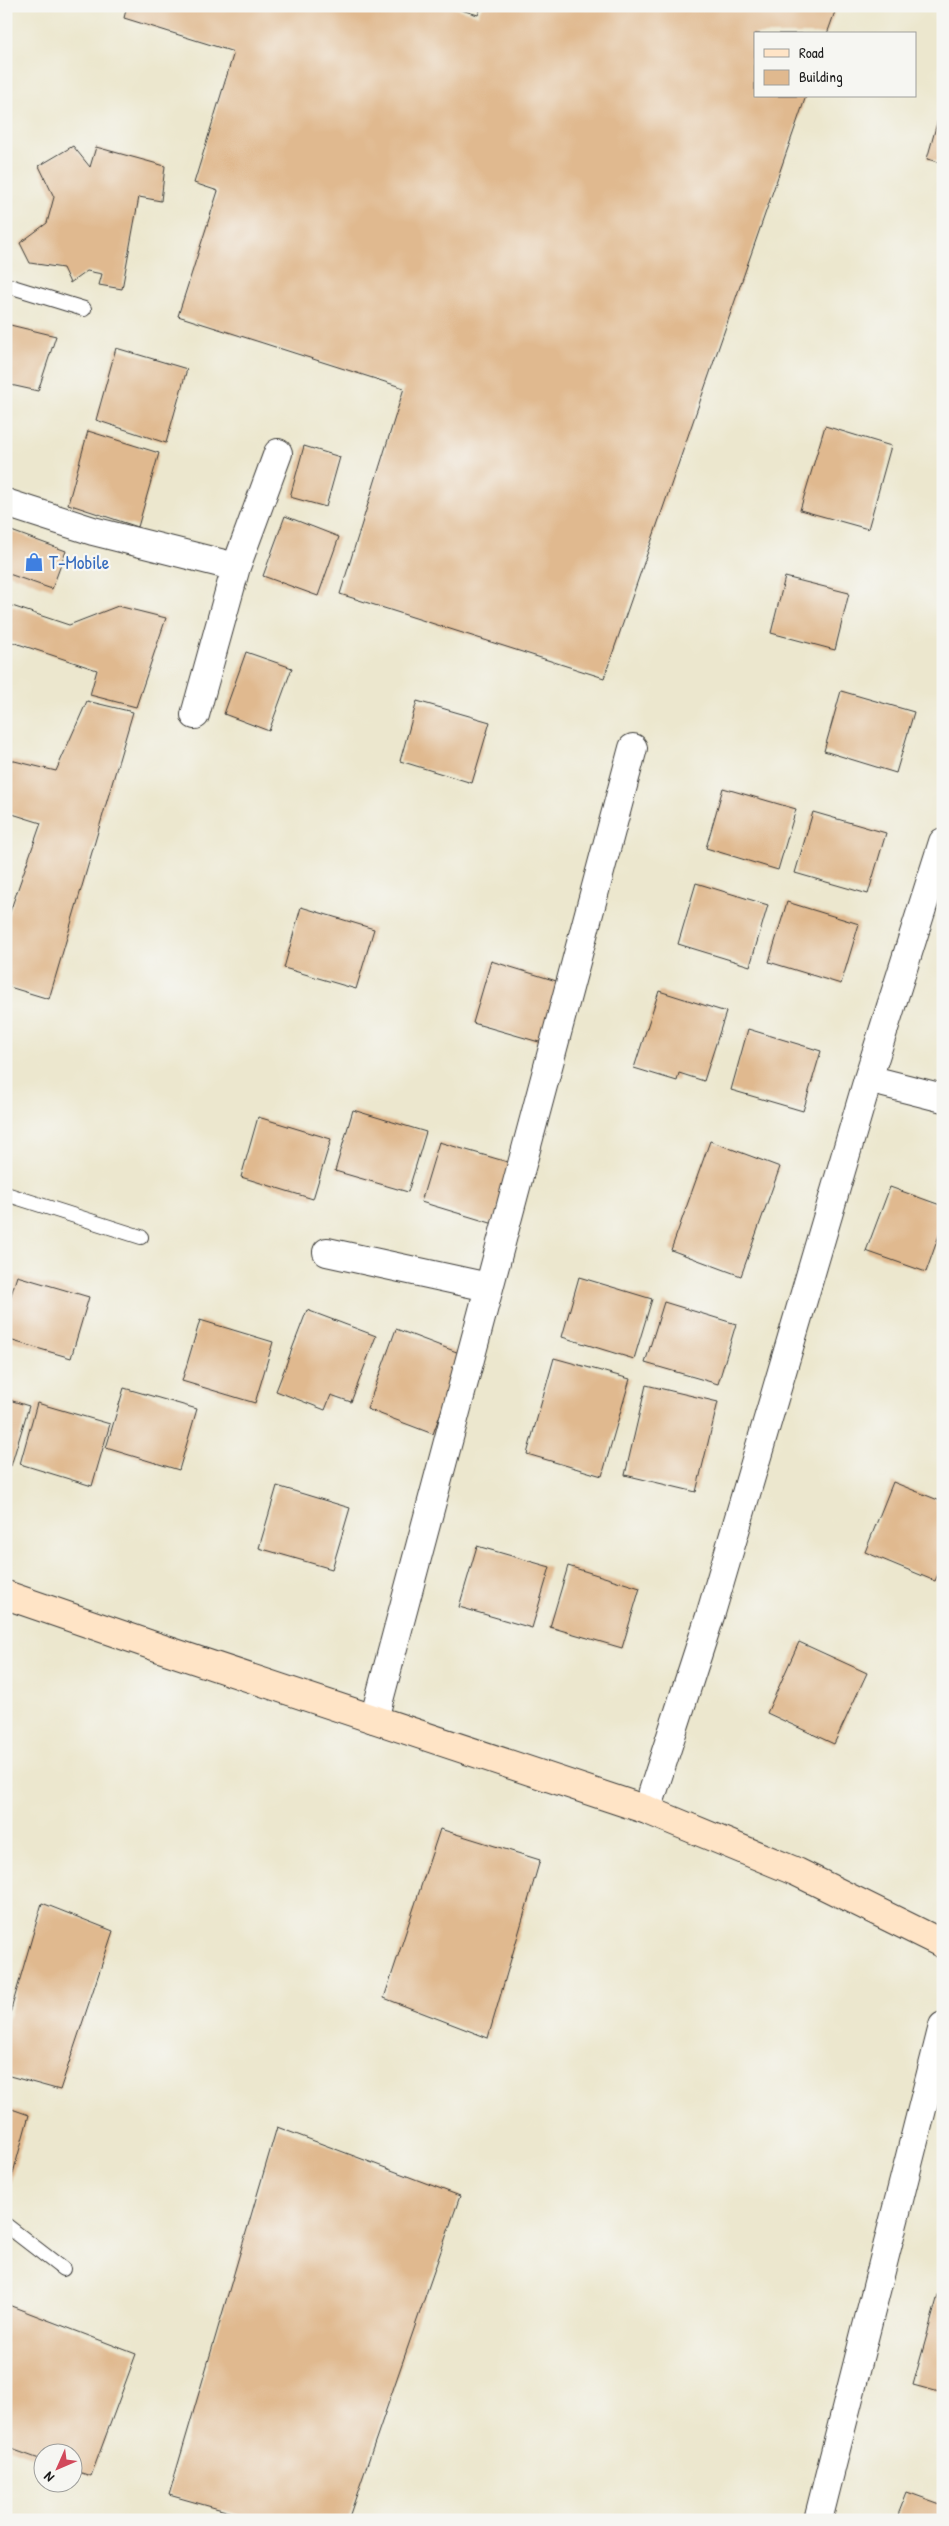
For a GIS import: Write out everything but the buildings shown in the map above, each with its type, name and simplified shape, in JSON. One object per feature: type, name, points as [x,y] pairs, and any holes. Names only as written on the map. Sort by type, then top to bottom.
[{"type":"street","points":[[195,715],[236,567],[278,453]]},
{"type":"street","points":[[6,503],[93,531],[236,567]]},
{"type":"street","points":[[374,1719],[633,748]]},
{"type":"street","points":[[648,1810],[710,1616],[868,1079],[943,842]]},
{"type":"street","points":[[868,1079],[943,1098]]},
{"type":"street","points":[[327,1252],[488,1287]]},
{"type":"street","points":[[6,1595],[648,1810],[797,1872],[943,1944]]},
{"type":"street","points":[[818,2520],[943,2026]]},
{"type":"lane","points":[[6,285],[84,308]]},
{"type":"lane","points":[[6,1194],[141,1237]]},
{"type":"lane","points":[[6,2224],[63,2269]]},
{"type":"place","name":"T-Mobile","points":[[34,562]]}]
